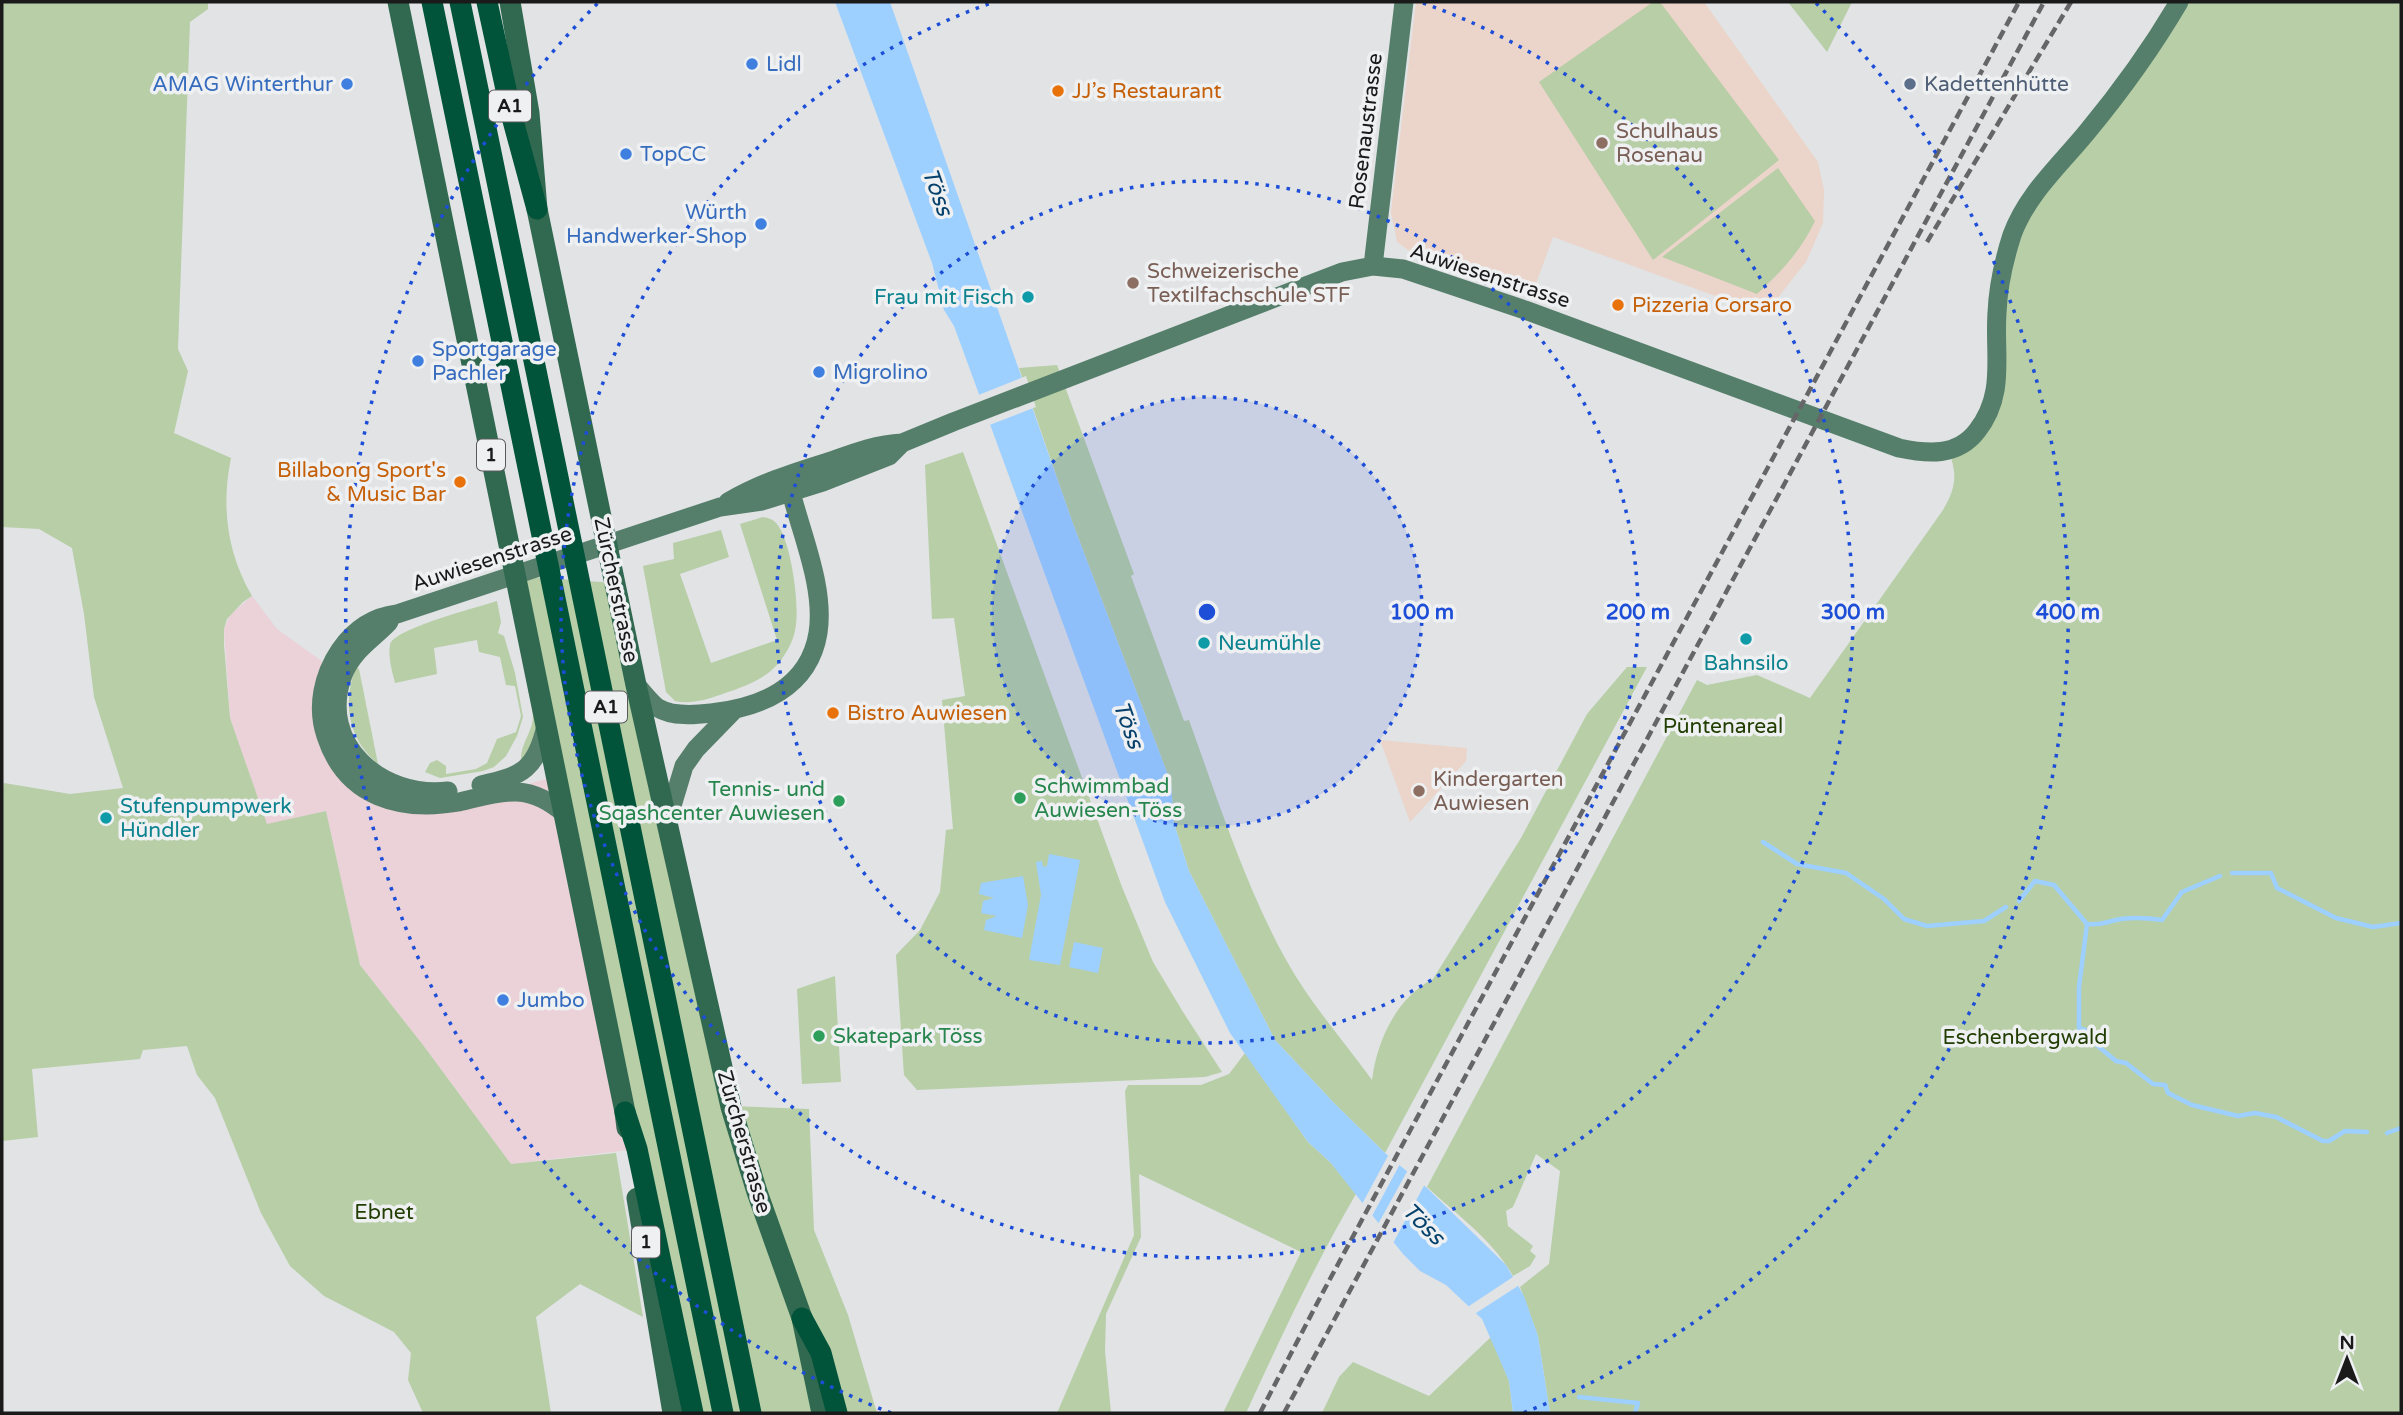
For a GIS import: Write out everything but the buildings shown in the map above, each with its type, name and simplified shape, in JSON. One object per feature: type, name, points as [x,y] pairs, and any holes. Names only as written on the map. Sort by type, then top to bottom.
[{"type":"highway","name":"A1","points":[[432,2],[723,1413]]},
{"type":"highway","name":"A1","points":[[460,2],[751,1413]]},
{"type":"highway","name":"A1","points":[[487,2],[512,117],[537,209]]},
{"type":"highway","points":[[625,1112],[637,1149],[693,1413]]},
{"type":"highway","points":[[802,1318],[821,1353],[838,1413]]},
{"type":"main road","name":"1","points":[[398,2],[625,1112],[628,1150],[674,1413]]},
{"type":"main road","name":"Zürcherstrasse","points":[[510,2],[529,113],[537,209],[636,685],[739,1136],[802,1318],[822,1413]]},
{"type":"main road","name":"Rosenaustrasse","points":[[1373,266],[1404,2]]},
{"type":"main road","name":"Auwiesenstrasse","points":[[720,507],[757,486],[883,444],[902,443],[1342,272],[1373,266],[1402,269],[1525,310],[1899,447],[1923,453],[1948,450],[1964,443],[1976,433],[1995,398],[2000,281],[2013,234],[2027,205],[2127,82],[2179,2]]},
{"type":"main road","name":"Auwiesenstrasse","points":[[564,813],[539,796],[513,791],[435,806],[397,803],[366,790],[346,772],[334,756],[322,723],[322,699],[326,678],[335,657],[352,635],[377,618],[397,614],[720,507],[762,501],[791,492],[888,456],[902,443]]},
{"type":"main road","points":[[636,685],[652,703],[666,712],[697,715],[733,711],[757,704],[792,682],[812,653],[818,636],[820,613],[818,593],[791,492]]},
{"type":"main road","name":"Auwiesenstrasse","points":[[397,614],[357,651],[347,666],[339,690],[341,730],[348,747],[368,768],[398,786],[419,792],[445,791],[498,781],[515,775],[531,764],[540,748],[546,725]]},
{"type":"main road","points":[[668,819],[684,766],[733,711]]},
{"type":"shaded area","name":"Schulhaus Rosenau","points":[[1416,2],[1704,2],[1818,162],[1824,190],[1823,223],[1806,262],[1765,314],[1553,237],[1531,297],[1418,257],[1397,242],[1391,212]]},
{"type":"shaded area","points":[[252,596],[277,629],[330,667],[350,777],[481,797],[557,776],[629,1150],[511,1164],[360,965],[326,811],[267,825],[230,718],[224,629],[230,615]]},
{"type":"shaded area","name":"Kindergarten Auwiesen","points":[[1380,740],[1467,748],[1466,761],[1410,822]]},
{"type":"green space","name":"Ebnet","points":[[2,2],[208,2],[208,9],[190,22],[178,349],[188,371],[174,433],[231,458],[227,494],[228,529],[237,563],[252,596],[227,619],[224,629],[230,718],[267,824],[326,811],[360,965],[511,1164],[616,1153],[643,1317],[580,1284],[536,1317],[551,1413],[423,1413],[408,1380],[411,1353],[394,1332],[324,1296],[290,1266],[261,1213],[215,1098],[197,1075],[187,1046],[143,1050],[140,1059],[32,1069],[38,1137],[2,1141],[4,783],[70,794],[123,788],[94,697],[84,614],[72,548],[39,529],[2,527]]},
{"type":"green space","points":[[1653,2],[1660,2],[1779,160],[1653,260],[1539,82]]},
{"type":"green space","points":[[1788,2],[1852,2],[1827,52]]},
{"type":"green space","name":"Eschenbergwald","points":[[2188,2],[2401,2],[2401,1413],[1550,1413],[1538,1336],[1520,1287],[1549,1264],[1560,1171],[1536,1154],[1513,1207],[1506,1211],[1508,1226],[1533,1246],[1530,1251],[1536,1256],[1530,1266],[1513,1276],[1496,1251],[1427,1187],[1697,680],[1707,685],[1757,675],[1810,698],[1943,510],[1951,495],[1954,481],[1948,450],[1990,411],[2013,234]]},
{"type":"green space","points":[[1778,168],[1815,221],[1790,260],[1757,294],[1662,257]]},
{"type":"green space","points":[[1057,365],[1134,574],[1131,576],[1184,721],[1189,720],[1232,841],[1270,930],[1315,1005],[1372,1080],[1378,1050],[1390,1022],[1409,997],[1433,979],[1521,838],[1587,714],[1627,667],[1647,667],[1385,1153],[1275,1040],[1189,871],[1174,823],[1171,783],[1072,521],[1019,368]]},
{"type":"green space","name":"Schwimmbad Auwiesen-Töss","points":[[963,452],[1122,887],[1153,962],[1222,1072],[1205,1077],[917,1090],[904,1075],[896,955],[920,930],[940,892],[946,830],[953,829],[942,700],[965,696],[954,618],[932,619],[925,465]]},
{"type":"green space","points":[[763,517],[777,524],[790,557],[797,614],[791,643],[780,662],[753,682],[702,700],[675,701],[666,692],[643,566],[674,559],[673,543],[721,530],[729,557],[680,574],[711,663],[777,640],[740,524]]},
{"type":"green space","points":[[516,576],[615,583],[731,1106],[809,1109],[814,1230],[848,1315],[877,1413],[673,1413],[645,1238]]},
{"type":"green space","points":[[497,601],[501,622],[498,633],[504,636],[515,673],[523,717],[517,736],[506,756],[494,767],[440,778],[425,772],[430,763],[437,760],[446,766],[446,774],[476,769],[487,763],[497,739],[516,732],[521,716],[515,686],[506,685],[500,657],[479,652],[477,640],[434,648],[437,674],[395,683],[390,645],[405,632]]},
{"type":"green space","points":[[356,667],[359,669],[378,764],[360,743],[350,719],[349,693]]},
{"type":"green space","points":[[528,689],[531,689],[538,735],[521,762],[523,747],[533,720]]},
{"type":"green space","name":"Skatepark Töss","points":[[835,976],[841,1082],[802,1084],[797,989]]},
{"type":"green space","points":[[1245,1053],[1308,1142],[1330,1162],[1356,1194],[1312,1275],[1246,1413],[1223,1413],[1301,1252],[1139,1174],[1141,1237],[1106,1314],[1105,1351],[1111,1413],[1057,1413],[1134,1235],[1125,1091],[1128,1085],[1201,1085],[1229,1074]]},
{"type":"green space","points":[[1491,1337],[1509,1381],[1513,1413],[1322,1413],[1339,1377],[1353,1362],[1429,1396]]},
{"type":"water","name":"Töss","points":[[835,2],[890,2],[1072,521],[1171,783],[1174,823],[1189,871],[1275,1040],[1385,1153],[1427,1188],[1506,1265],[1524,1296],[1538,1336],[1550,1413],[1513,1413],[1509,1381],[1482,1319],[1446,1285],[1420,1271],[1403,1254],[1330,1162],[1308,1142],[1230,1033],[1165,902],[954,326],[944,310],[932,263]]},
{"type":"water","points":[[1049,854],[1080,860],[1060,965],[1029,960],[1041,895],[1036,862],[1042,861],[1043,867],[1047,866]]},
{"type":"water","points":[[1023,876],[1028,905],[1022,938],[984,930],[986,920],[997,916],[981,913],[983,901],[994,898],[979,894],[981,883]]},
{"type":"water","points":[[1074,942],[1103,948],[1098,973],[1069,967]]},
{"type":"pier","points":[[1026,376],[1036,407],[987,426],[976,396]]},
{"type":"pier","points":[[1390,1152],[1401,1162],[1371,1218],[1361,1206]]},
{"type":"pier","points":[[1409,1168],[1426,1182],[1392,1245],[1377,1226]]},
{"type":"pier","points":[[1516,1275],[1521,1284],[1473,1315],[1466,1308]]},
{"type":"waterway","points":[[1763,842],[1797,864],[1846,873],[1884,899],[1904,919],[1927,926],[1984,921],[2006,907]]},
{"type":"waterway","points":[[2232,873],[2271,873],[2277,888],[2336,918],[2373,927],[2401,923]]},
{"type":"waterway","points":[[2087,924],[2131,918],[2162,920],[2182,892],[2220,876]]},
{"type":"waterway","points":[[2019,901],[2035,881],[2054,885],[2087,924],[2079,987],[2079,1028],[2085,1030],[2087,1037],[2116,1061],[2126,1063],[2153,1084],[2165,1085],[2168,1093],[2192,1105],[2238,1116],[2255,1113],[2276,1117],[2323,1141],[2329,1141],[2345,1131],[2367,1132]]},
{"type":"waterway","points":[[2387,1133],[2401,1128]]},
{"type":"waterway","points":[[1579,1397],[1638,1403],[1635,1413]]},
{"type":"railway","points":[[1260,1413],[2019,2]]},
{"type":"railway","points":[[1284,1413],[2044,2]]},
{"type":"railway","points":[[1927,242],[2071,2]]},
{"type":"place","name":"Lidl","points":[[752,64]]},
{"type":"place","name":"AMAG Winterthur","points":[[347,84]]},
{"type":"place","name":"Kadettenhütte","points":[[1910,84]]},
{"type":"place","name":"JJ’s Restaurant","points":[[1058,91]]},
{"type":"place","name":"Schulhaus Rosenau","points":[[1602,143]]},
{"type":"place","name":"TopCC","points":[[626,154]]},
{"type":"place","name":"Würth Handwerker-Shop","points":[[761,224]]},
{"type":"place","name":"Schweizerische Textilfachschule STF","points":[[1133,283]]},
{"type":"place","name":"Frau mit Fisch","points":[[1028,297]]},
{"type":"place","name":"Pizzeria Corsaro","points":[[1618,305]]},
{"type":"place","name":"Sportgarage Pachler","points":[[418,361]]},
{"type":"place","name":"Migrolino","points":[[819,372]]},
{"type":"place","name":"Billabong Sport's & Music Bar","points":[[460,482]]},
{"type":"place","name":"Bahnsilo","points":[[1746,639]]},
{"type":"place","name":"Neumühle","points":[[1204,643]]},
{"type":"place","name":"Bistro Auwiesen","points":[[833,713]]},
{"type":"place","name":"Kindergarten Auwiesen","points":[[1419,791]]},
{"type":"place","name":"Schwimmbad Auwiesen-Töss","points":[[1020,798]]},
{"type":"place","name":"Tennis- und Sqashcenter Auwiesen","points":[[839,801]]},
{"type":"place","name":"Stufenpumpwerk Hündler","points":[[106,818]]},
{"type":"place","name":"Jumbo","points":[[503,1000]]},
{"type":"place","name":"Skatepark Töss","points":[[819,1036]]},
{"type":"park label","name":"Püntenareal","points":[[1723,726]]}]
